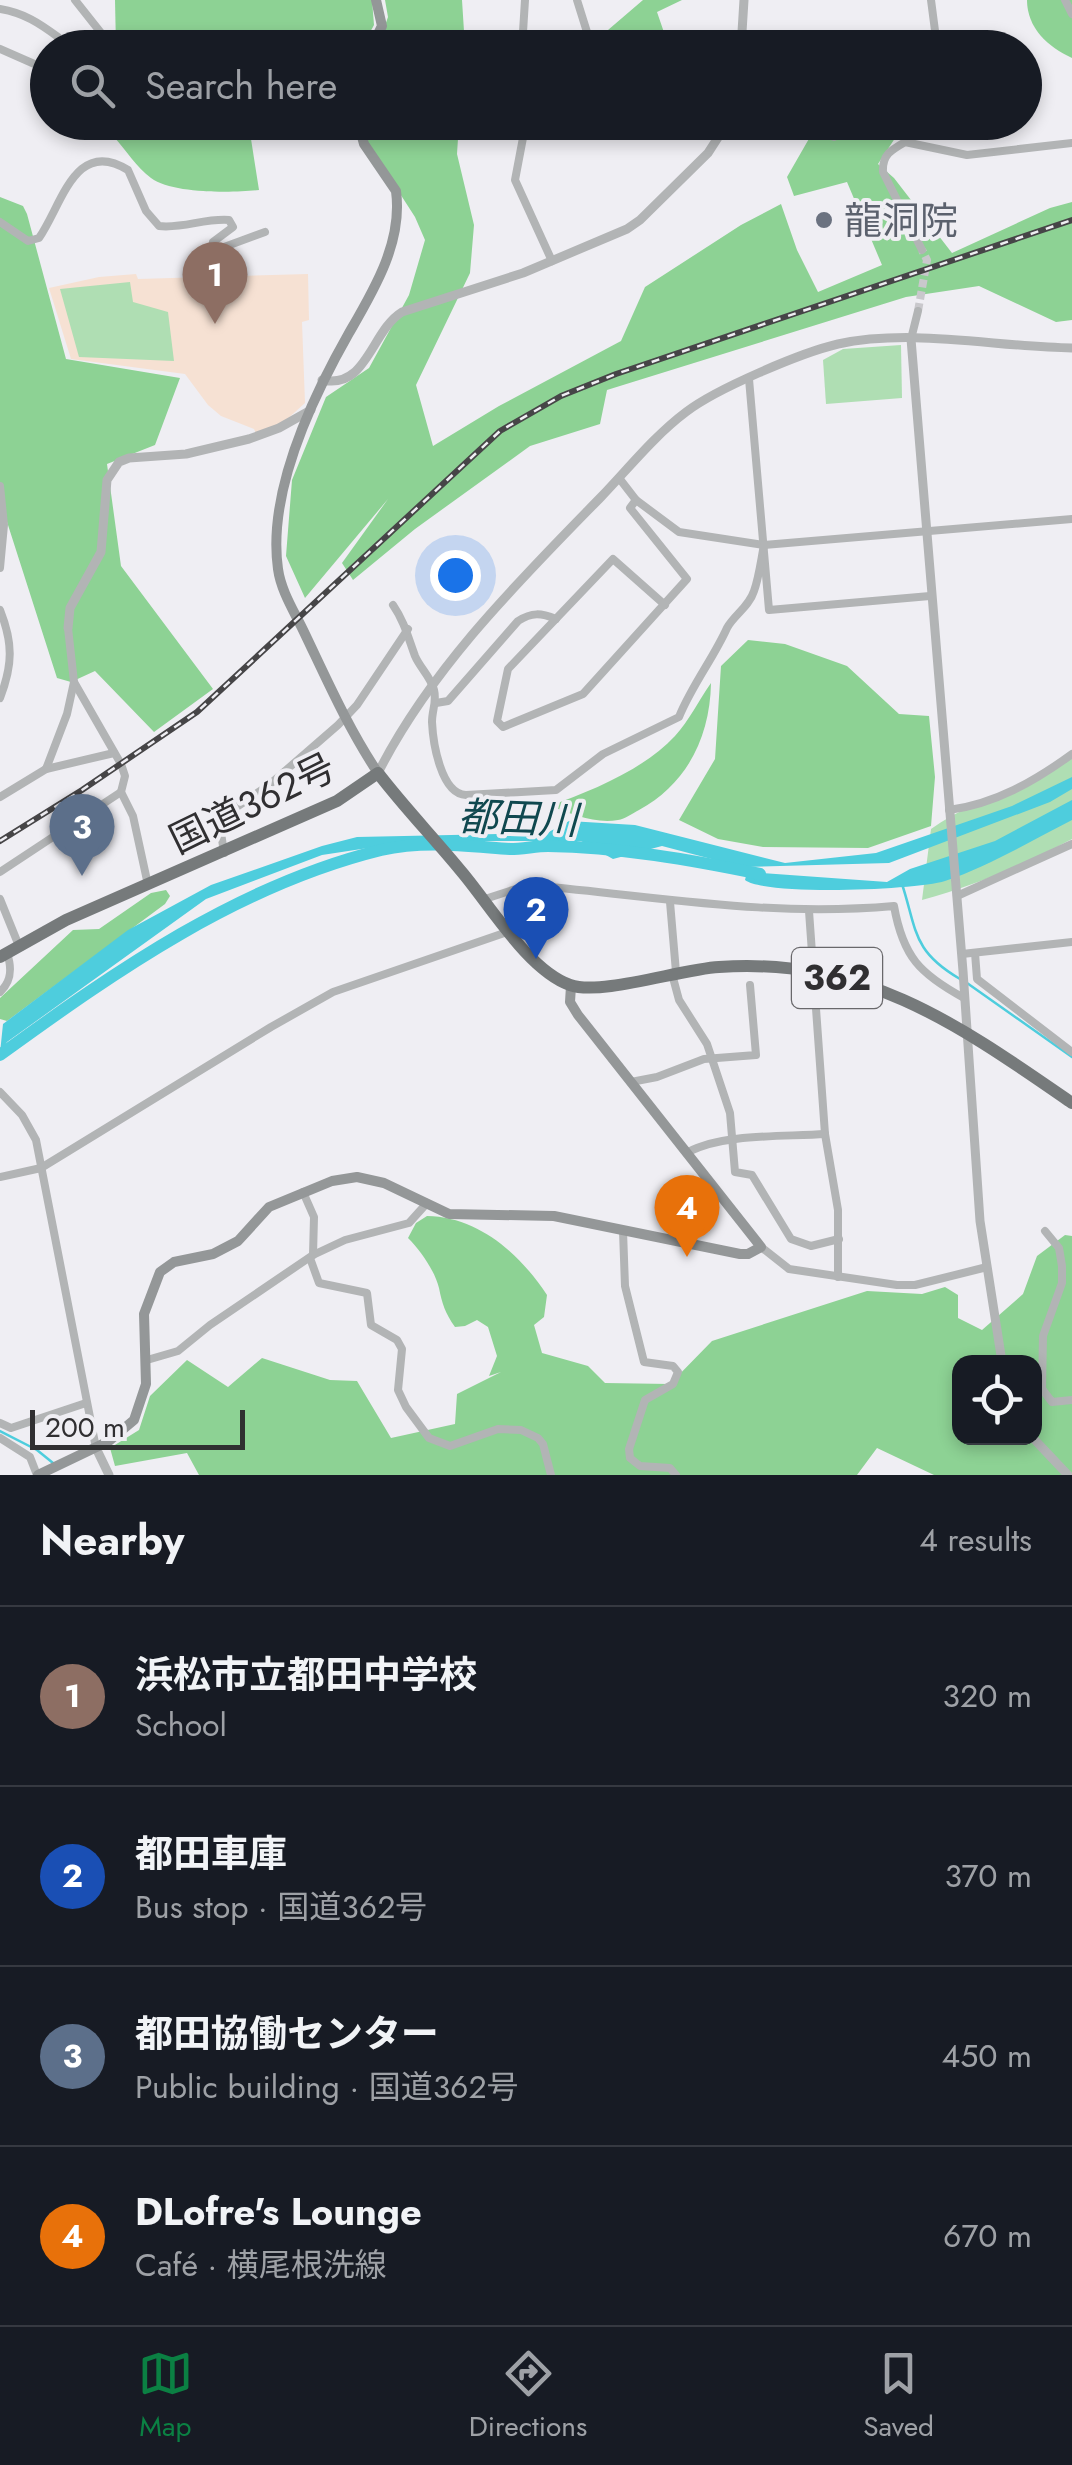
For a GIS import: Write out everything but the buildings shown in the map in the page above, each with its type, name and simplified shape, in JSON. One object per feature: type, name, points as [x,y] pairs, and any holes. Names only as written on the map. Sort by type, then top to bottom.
[{"type":"highway","name":"国道362号","points":[[9,952],[66,920],[337,801],[378,773],[536,963],[572,986]]},
{"type":"highway","name":"362","points":[[572,986],[616,986],[674,972],[722,966],[811,972],[879,989],[920,1005],[968,1031],[1072,1103]]},
{"type":"main road","points":[[376,0],[380,30]]},
{"type":"main road","points":[[363,140],[396,191],[390,250],[376,286],[322,380],[310,410],[280,498],[276,540],[278,571],[292,608],[355,738],[378,773]]},
{"type":"main road","points":[[38,1475],[96,1448],[129,1427],[138,1413],[146,1384],[144,1314],[160,1272],[174,1262],[214,1254],[238,1241],[269,1207],[332,1181],[357,1177],[384,1183],[448,1214],[554,1216],[740,1254],[760,1247],[578,1015],[570,1002],[572,986]]},
{"type":"street","points":[[75,0],[99,30]]},
{"type":"street","points":[[523,30],[525,0]]},
{"type":"street","points":[[577,0],[586,30]]},
{"type":"street","points":[[742,30],[744,0]]},
{"type":"street","points":[[931,0],[935,30]]},
{"type":"street","points":[[1064,0],[1072,14]]},
{"type":"street","points":[[0,9],[22,13],[48,30]]},
{"type":"street","points":[[0,49],[30,60]]},
{"type":"street","points":[[522,140],[514,180],[552,261]]},
{"type":"street","points":[[322,380],[341,382],[351,377],[390,320],[402,312],[552,261],[640,220],[716,140]]},
{"type":"street","points":[[922,250],[883,172],[882,162],[889,152],[905,142],[968,156],[1072,143]]},
{"type":"street","points":[[0,222],[28,241],[39,238],[80,169],[93,160],[102,160],[128,170],[146,211],[159,226],[229,220],[233,227],[213,242],[216,250],[264,232]]},
{"type":"street","points":[[918,312],[911,339],[968,1031],[976,1181],[1001,1355]]},
{"type":"street","points":[[378,773],[398,732],[433,685],[534,566],[686,412],[712,394],[838,344],[911,339],[1072,348]]},
{"type":"street","points":[[749,379],[769,610],[930,596]]},
{"type":"street","points":[[46,770],[67,714],[74,682],[68,628],[70,608],[101,552],[107,480],[119,462],[186,454],[266,434],[310,410]]},
{"type":"street","points":[[619,478],[636,500],[662,522],[686,534],[764,545],[1072,519]]},
{"type":"street","points":[[0,486],[4,525],[0,568]]},
{"type":"street","points":[[636,500],[630,508],[687,579],[665,605],[583,694],[503,727],[497,721],[508,668],[613,559],[665,605]]},
{"type":"street","points":[[394,604],[408,629],[416,658],[433,685],[434,739],[450,788],[457,794],[556,790],[603,754],[679,717],[692,686],[724,639],[728,626],[754,594],[764,545]]},
{"type":"street","points":[[0,610],[11,639],[10,662],[0,698]]},
{"type":"street","points":[[436,702],[448,700],[528,614],[538,613],[556,620]]},
{"type":"street","points":[[224,853],[219,819],[268,785],[338,725],[357,705],[408,629]]},
{"type":"street","points":[[74,682],[125,776],[121,792],[133,816],[148,885]]},
{"type":"street","points":[[0,797],[46,770],[114,753]]},
{"type":"street","points":[[948,810],[976,805],[1013,790],[1072,754]]},
{"type":"street","points":[[0,872],[121,792]]},
{"type":"street","points":[[956,893],[1072,844]]},
{"type":"street","points":[[485,899],[522,887],[539,886],[670,902],[808,911],[894,906],[906,951],[920,970],[964,994]]},
{"type":"street","points":[[0,898],[10,974],[7,986],[0,992]]},
{"type":"street","points":[[670,902],[679,1000],[712,1058],[730,1113],[736,1172],[752,1175],[791,1239],[811,1246],[839,1240]]},
{"type":"street","points":[[808,911],[839,1240],[838,1276]]},
{"type":"street","points":[[0,1176],[42,1168],[333,992],[510,932]]},
{"type":"street","points":[[962,954],[1072,942]]},
{"type":"street","points":[[976,953],[977,980],[1072,1052]]},
{"type":"street","points":[[631,1082],[712,1058],[756,1055],[750,985]]},
{"type":"street","points":[[0,1092],[32,1132],[96,1448],[109,1475]]},
{"type":"street","points":[[688,1152],[701,1145],[826,1134]]},
{"type":"street","points":[[303,1192],[314,1217],[312,1256],[320,1284],[367,1293],[371,1325],[396,1340],[402,1349],[399,1394],[429,1438],[450,1446],[498,1429],[521,1430],[544,1444],[551,1475]]},
{"type":"street","points":[[147,1360],[178,1351],[312,1256],[345,1240],[409,1223],[427,1204]]},
{"type":"street","points":[[623,1231],[624,1286],[644,1362],[672,1366],[678,1372],[673,1384],[644,1400],[630,1458],[640,1466],[670,1468],[676,1475]]},
{"type":"street","points":[[1045,1231],[1059,1248],[1062,1283],[1042,1336],[1042,1389],[1052,1402],[1072,1400]]},
{"type":"street","points":[[760,1247],[788,1269],[916,1284],[987,1266]]},
{"type":"street","points":[[0,1423],[11,1428],[86,1403]]},
{"type":"street","points":[[0,1438],[30,1457],[38,1475]]},
{"type":"street","points":[[1040,1445],[1068,1475]]},
{"type":"shaded area","points":[[136,274],[138,279],[308,274],[309,320],[302,322],[305,403],[284,422],[257,436],[254,429],[221,416],[208,405],[185,374],[71,359],[49,288]]},
{"type":"green space","points":[[115,0],[372,0],[374,25],[371,30],[116,30]]},
{"type":"green space","points":[[385,0],[462,0],[464,30],[383,30],[388,17]]},
{"type":"green space","points":[[643,0],[682,0],[657,12],[663,30],[608,30]]},
{"type":"green space","points":[[1027,0],[1072,0],[1072,58],[1042,37],[1042,30],[1035,28]]},
{"type":"green space","points":[[116,140],[251,140],[259,190],[174,187],[151,178]]},
{"type":"green space","points":[[365,140],[458,140],[457,154],[474,225],[470,273],[416,385],[433,446],[621,341],[645,287],[781,204],[797,250],[818,292],[882,265],[847,182],[794,196],[787,177],[808,140],[894,140],[878,164],[894,178],[952,253],[1050,208],[1072,202],[1072,320],[1056,322],[979,286],[906,297],[607,390],[600,424],[530,446],[415,529],[353,580],[342,563],[388,499],[305,598],[286,556],[292,480],[326,397],[369,368],[409,295],[425,240],[415,217]]},
{"type":"green space","points":[[0,197],[23,206],[27,214],[66,359],[180,378],[155,445],[107,464],[121,566],[213,689],[154,732],[95,671],[71,682],[57,678],[0,500]]},
{"type":"green space","points":[[130,282],[133,302],[168,312],[174,361],[79,357],[60,289]]},
{"type":"green space","points":[[901,345],[902,398],[826,404],[823,360],[843,349]]},
{"type":"green space","points":[[748,640],[785,644],[847,666],[899,714],[929,716],[935,777],[931,826],[868,848],[763,847],[718,839],[679,820],[715,759],[721,666]]},
{"type":"green space","points":[[711,683],[706,722],[693,757],[683,773],[656,799],[626,817],[609,821],[584,818],[550,806],[600,786],[648,759],[680,730]]},
{"type":"green space","points":[[1072,756],[1072,839],[998,874],[922,900],[931,829],[965,809],[1038,777]]},
{"type":"green space","points":[[166,890],[170,896],[165,904],[7,1021],[0,1019],[0,998],[73,930],[99,929],[151,893]]},
{"type":"green space","points":[[427,1216],[464,1223],[481,1231],[511,1252],[547,1295],[544,1317],[534,1325],[542,1353],[588,1366],[605,1383],[670,1384],[712,1341],[867,1291],[922,1294],[945,1287],[958,1295],[958,1318],[982,1330],[1023,1294],[1037,1256],[1065,1235],[1072,1236],[1072,1475],[934,1475],[877,1448],[857,1475],[199,1475],[187,1453],[115,1466],[110,1448],[139,1430],[150,1396],[187,1360],[228,1387],[262,1358],[330,1380],[357,1381],[391,1438],[455,1424],[457,1394],[501,1372],[489,1376],[497,1356],[488,1327],[477,1320],[455,1327],[434,1275],[408,1238],[416,1223]]},
{"type":"water","points":[[1072,777],[1072,789],[1050,802],[889,863],[742,867],[662,846],[613,859],[581,841],[414,841],[322,855],[206,899],[7,1042],[0,1053],[3,1024],[128,930],[211,885],[322,846],[357,837],[547,833],[569,821],[635,825],[785,863],[876,853],[1012,806]]},
{"type":"water","points":[[1072,800],[1072,820],[994,861],[945,881],[875,889],[810,890],[745,880],[747,872],[887,882],[910,869],[995,841]]},
{"type":"waterway","name":"都田川","points":[[0,1055],[135,962],[229,908],[329,865],[381,850],[429,844],[510,849],[574,847],[655,855],[760,874]]},
{"type":"waterway","points":[[902,884],[914,927],[925,949],[960,979]]},
{"type":"waterway","points":[[967,983],[1072,1057]]},
{"type":"waterway","points":[[0,1431],[53,1463]]},
{"type":"tunnel","points":[[918,311],[927,260],[922,250]]},
{"type":"railway","points":[[0,841],[197,712],[500,431],[561,396],[616,374],[1072,220]]},
{"type":"place","name":"龍洞院","points":[[824,220]]},
{"type":"place","name":"浜松市立都田中学校","points":[[215,324]]},
{"type":"place","name":"都田協働センター","points":[[82,876]]},
{"type":"place","name":"都田車庫","points":[[536,959]]},
{"type":"place","name":"DLofre's Lounge","points":[[687,1257]]}]
